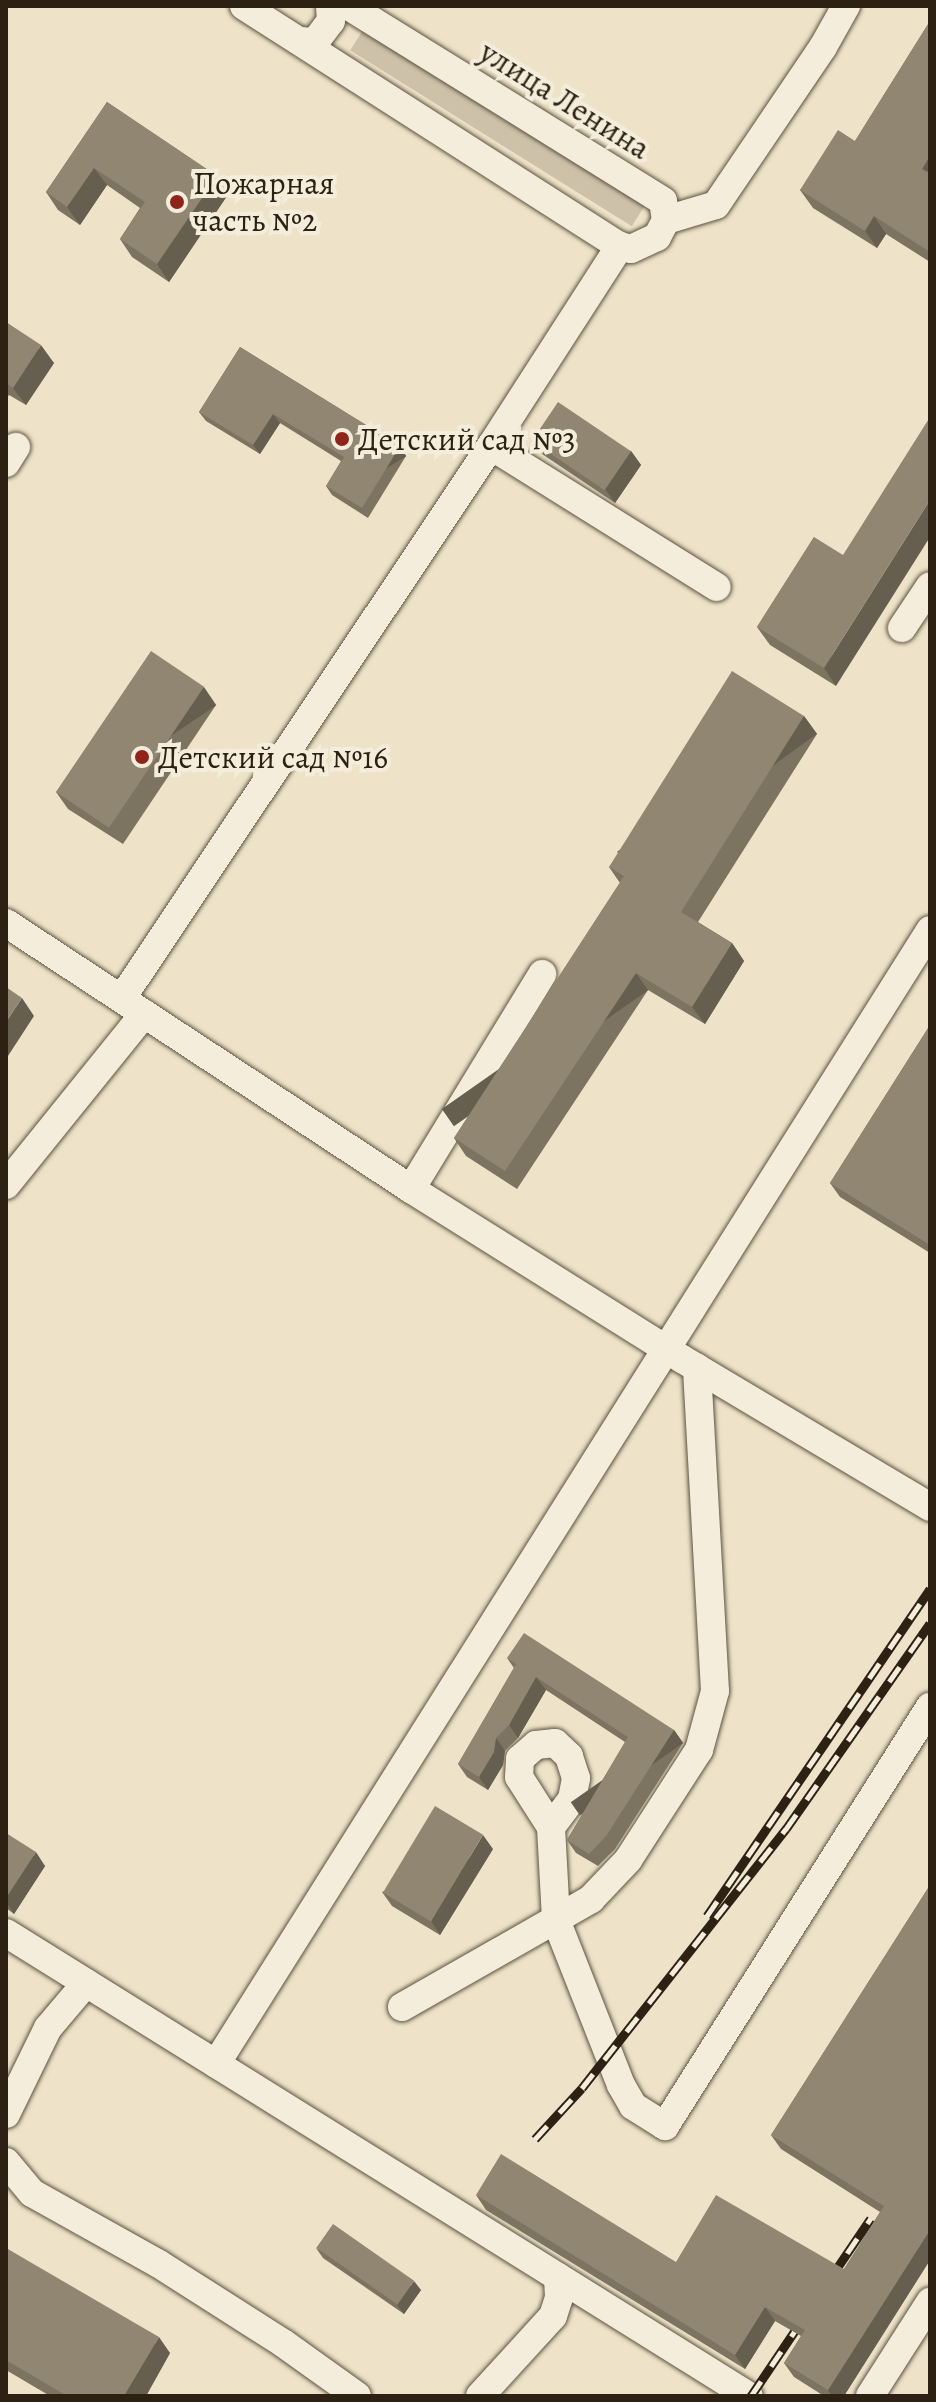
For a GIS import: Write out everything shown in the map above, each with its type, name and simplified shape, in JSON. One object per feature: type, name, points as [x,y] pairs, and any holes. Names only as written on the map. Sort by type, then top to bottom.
[{"type":"street","points":[[244,6],[620,246],[631,249],[657,237],[664,211],[716,205],[823,47],[846,6]]},
{"type":"street","points":[[300,41],[315,42],[331,21],[330,6]]},
{"type":"street","name":"улица Ленина","points":[[349,6],[664,211]]},
{"type":"street","points":[[6,1185],[133,1006],[620,246]]},
{"type":"street","points":[[491,446],[717,587]]},
{"type":"street","points":[[902,628],[930,586]]},
{"type":"street","points":[[6,923],[411,1189],[930,1507]]},
{"type":"street","points":[[216,2064],[930,930]]},
{"type":"street","points":[[411,1189],[542,974]]},
{"type":"street","points":[[402,2007],[591,1899],[628,1860],[699,1750],[715,1691],[697,1367]]},
{"type":"street","points":[[551,1827],[556,1920],[621,2085],[633,2106],[665,2126],[930,1707]]},
{"type":"street","points":[[6,1933],[749,2396]]},
{"type":"street","points":[[6,2114],[48,2028],[86,1983]]},
{"type":"street","points":[[6,2162],[32,2193],[159,2264],[283,2343],[357,2396]]},
{"type":"street","points":[[480,2396],[553,2316],[559,2297],[558,2277]]},
{"type":"street","points":[[870,2396],[930,2302]]},
{"type":"shaded area","points":[[363,30],[645,206],[632,226],[350,50]]},
{"type":"building","points":[[930,21],[930,156],[922,169],[930,173],[930,252],[874,216],[865,231],[800,190],[838,130],[855,141]]},
{"type":"building","name":"Пожарная часть №2","points":[[107,102],[217,176],[157,264],[120,239],[145,202],[94,168],[67,207],[46,192]]},
{"type":"building","points":[[6,322],[41,345],[13,388],[6,383]]},
{"type":"building","name":"Детский сад №3","points":[[240,347],[400,446],[362,508],[326,486],[344,457],[273,414],[253,445],[199,412]]},
{"type":"building","points":[[558,402],[631,451],[605,490],[532,441]]},
{"type":"building","points":[[930,417],[930,500],[824,668],[757,627],[814,537],[843,555]]},
{"type":"building","name":"Детский сад №16","points":[[151,651],[204,687],[109,828],[56,792]]},
{"type":"building","points":[[732,671],[804,716],[681,912],[732,943],[692,1007],[636,973],[505,1171],[454,1138],[624,876],[609,867]]},
{"type":"building","points":[[6,987],[22,998],[6,1022]]},
{"type":"building","points":[[930,1025],[930,1245],[830,1183]]},
{"type":"building","points":[[524,1633],[674,1730],[606,1836],[589,1854],[567,1840],[628,1737],[536,1677],[509,1725],[496,1738],[494,1752],[479,1777],[458,1764],[516,1664],[507,1658]]},
{"type":"building","points":[[435,1806],[483,1835],[431,1921],[383,1893]]},
{"type":"building","points":[[6,1833],[36,1852],[6,1898]]},
{"type":"building","points":[[930,1885],[930,2230],[828,2390],[784,2363],[805,2330],[765,2307],[735,2355],[476,2195],[501,2154],[676,2262],[716,2195],[844,2269],[884,2206],[771,2135]]},
{"type":"building","points":[[333,2224],[414,2281],[397,2305],[316,2248]]},
{"type":"building","points":[[6,2248],[159,2337],[124,2396],[67,2396],[6,2360]]},
{"type":"railway","points":[[707,1916],[930,1589]]},
{"type":"railway","points":[[535,2139],[582,2088],[786,1829],[930,1623]]},
{"type":"railway","points":[[827,2283],[871,2218]]},
{"type":"railway","points":[[751,2396],[807,2313]]},
{"type":"place","name":"Пожарная часть №2","points":[[177,202]]},
{"type":"place","name":"Детский сад №3","points":[[342,439]]},
{"type":"place","name":"Детский сад №16","points":[[142,757]]}]
